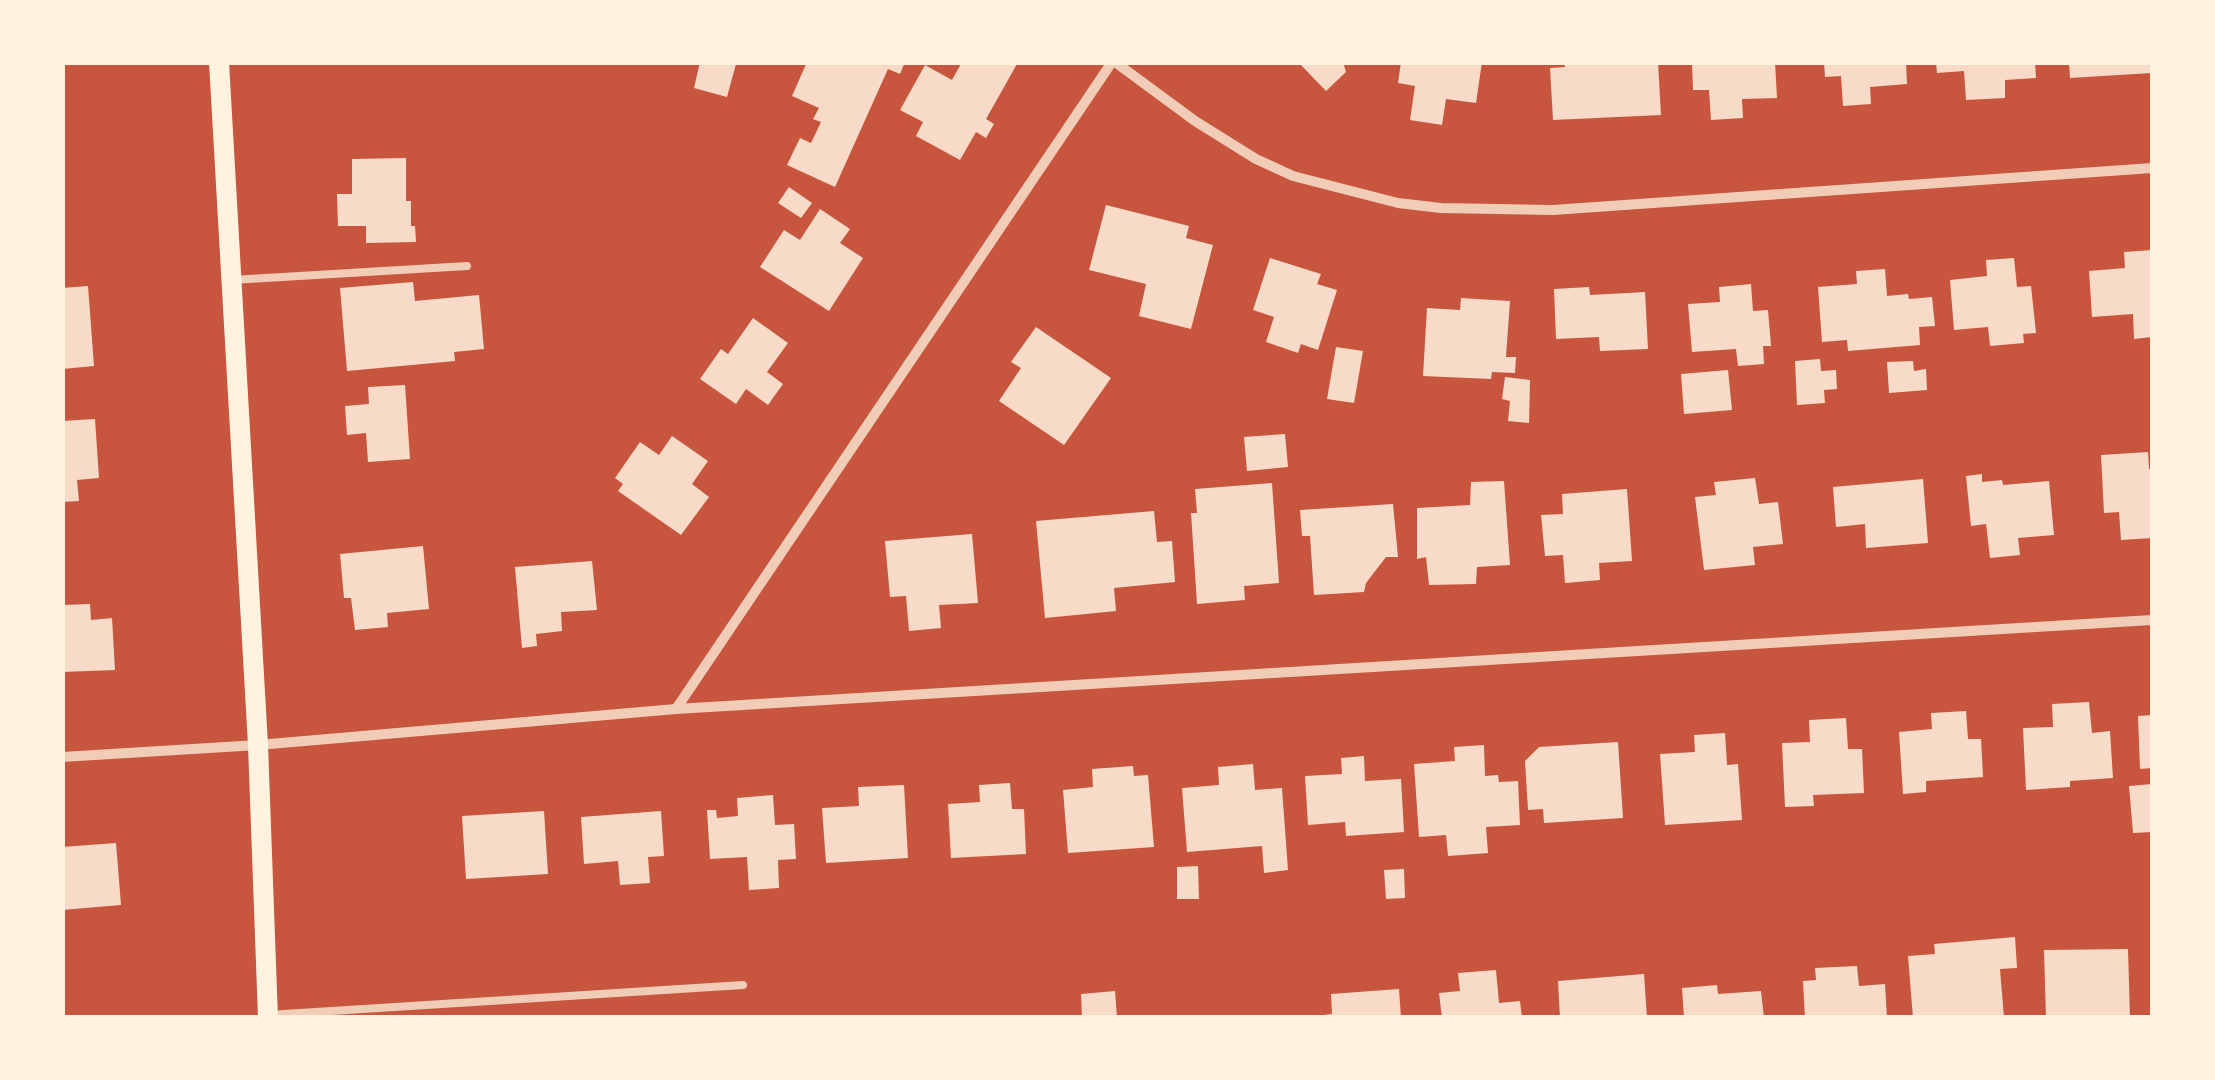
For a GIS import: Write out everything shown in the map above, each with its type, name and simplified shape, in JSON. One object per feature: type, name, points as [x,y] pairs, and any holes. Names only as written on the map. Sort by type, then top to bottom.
[{"type":"main road","points":[[219,62],[258,745],[268,1016]]},
{"type":"street","points":[[676,710],[1113,62],[1195,121],[1293,176],[1398,202],[1441,208],[1553,210],[2152,168]]},
{"type":"street","points":[[62,757],[676,710],[2152,620]]},
{"type":"lane","points":[[232,280],[467,266]]},
{"type":"lane","points":[[268,1016],[744,985]]},
{"type":"building","points":[[700,62],[736,64],[727,97],[694,88]]},
{"type":"building","points":[[807,62],[905,62],[900,74],[888,69],[835,187],[787,165],[800,138],[811,143],[821,122],[813,119],[819,108],[792,96]]},
{"type":"building","points":[[962,62],[1017,64],[986,119],[994,124],[986,138],[976,132],[960,160],[916,136],[923,122],[900,110],[925,65],[952,80]]},
{"type":"building","points":[[1298,62],[1343,62],[1346,72],[1326,91]]},
{"type":"building","points":[[1401,62],[1482,62],[1476,103],[1446,99],[1442,125],[1410,120],[1415,86],[1398,83]]},
{"type":"building","points":[[1564,62],[1658,62],[1661,115],[1553,120],[1550,68],[1565,67]]},
{"type":"building","points":[[1692,62],[1775,62],[1777,98],[1742,99],[1743,118],[1711,120],[1709,90],[1693,90]]},
{"type":"building","points":[[1824,62],[1906,62],[1907,84],[1870,87],[1871,104],[1843,106],[1841,76],[1825,77]]},
{"type":"building","points":[[1936,62],[2035,62],[2036,78],[2005,80],[2005,98],[1966,100],[1964,71],[1937,73]]},
{"type":"building","points":[[2069,62],[2152,62],[2152,73],[2070,78]]},
{"type":"building","points":[[406,158],[406,201],[411,201],[411,226],[415,226],[416,242],[366,243],[366,226],[338,226],[337,194],[352,194],[352,159]]},
{"type":"building","points":[[789,187],[812,203],[801,218],[778,203]]},
{"type":"building","points":[[1106,205],[1189,226],[1186,238],[1213,245],[1191,329],[1139,316],[1146,284],[1089,270]]},
{"type":"building","points":[[820,209],[850,229],[840,243],[863,258],[829,311],[760,267],[784,230],[800,240]]},
{"type":"building","points":[[2152,250],[2152,337],[2134,339],[2133,314],[2092,317],[2089,271],[2125,268],[2124,252]]},
{"type":"building","points":[[1270,258],[1321,274],[1317,284],[1337,290],[1318,350],[1301,344],[1298,353],[1266,342],[1274,317],[1253,310]]},
{"type":"building","points":[[2014,258],[2017,287],[2031,286],[2036,333],[2023,334],[2024,343],[1990,346],[1988,327],[1954,330],[1950,280],[1987,276],[1986,260]]},
{"type":"building","points":[[1885,269],[1887,296],[1932,297],[1935,326],[1919,327],[1920,345],[1848,351],[1847,340],[1822,342],[1818,287],[1857,284],[1856,271]]},
{"type":"building","points":[[413,282],[415,301],[479,295],[484,349],[454,352],[455,361],[347,371],[340,288]]},
{"type":"building","points":[[1751,284],[1753,311],[1768,310],[1771,346],[1763,346],[1764,364],[1738,366],[1736,349],[1692,352],[1688,304],[1720,302],[1719,287]]},
{"type":"building","points":[[88,286],[94,366],[62,369],[62,288]]},
{"type":"building","points":[[1589,287],[1590,295],[1645,292],[1648,349],[1600,351],[1599,337],[1556,339],[1554,289]]},
{"type":"building","points":[[1461,298],[1510,301],[1506,357],[1516,357],[1515,373],[1492,372],[1491,379],[1423,376],[1427,308],[1460,310]]},
{"type":"building","points":[[753,318],[788,343],[767,372],[783,384],[768,405],[746,389],[736,404],[700,379],[721,349],[728,354]]},
{"type":"building","points":[[1036,327],[1111,378],[1064,445],[999,401],[1021,368],[1011,362]]},
{"type":"building","points":[[1336,347],[1363,351],[1354,403],[1327,399]]},
{"type":"building","points":[[1820,359],[1821,371],[1836,370],[1837,389],[1824,390],[1825,403],[1797,405],[1795,361]]},
{"type":"building","points":[[1913,361],[1914,371],[1926,369],[1927,390],[1889,393],[1887,362]]},
{"type":"building","points":[[1728,370],[1732,410],[1684,414],[1681,374]]},
{"type":"building","points":[[1505,377],[1530,380],[1529,423],[1508,421],[1510,401],[1502,399]]},
{"type":"building","points":[[405,385],[410,459],[368,462],[366,433],[347,435],[345,406],[369,404],[368,387]]},
{"type":"building","points":[[95,419],[99,478],[77,480],[79,501],[62,502],[62,421]]},
{"type":"building","points":[[1285,434],[1288,467],[1247,471],[1244,437]]},
{"type":"building","points":[[672,436],[708,461],[692,484],[709,497],[681,535],[618,491],[623,484],[615,478],[640,442],[659,455]]},
{"type":"building","points":[[2148,452],[2152,469],[2152,538],[2121,540],[2119,512],[2104,513],[2101,455]]},
{"type":"building","points":[[1982,474],[1982,482],[2002,480],[2003,485],[2049,481],[2054,535],[2018,538],[2020,555],[1990,558],[1986,524],[1971,526],[1966,476]]},
{"type":"building","points":[[1755,478],[1759,504],[1778,502],[1783,544],[1753,547],[1755,565],[1704,570],[1695,497],[1716,495],[1714,482]]},
{"type":"building","points":[[1923,479],[1928,543],[1866,548],[1865,524],[1836,527],[1833,487]]},
{"type":"building","points":[[1504,481],[1510,565],[1477,567],[1476,584],[1429,585],[1426,557],[1417,559],[1417,508],[1470,505],[1471,482]]},
{"type":"building","points":[[1272,483],[1279,583],[1244,586],[1245,600],[1197,604],[1191,513],[1197,513],[1195,489]]},
{"type":"building","points":[[1627,489],[1632,561],[1599,563],[1600,580],[1565,583],[1563,555],[1545,556],[1541,515],[1563,514],[1562,494]]},
{"type":"building","points":[[1393,504],[1398,557],[1386,557],[1366,583],[1364,592],[1314,595],[1310,536],[1302,536],[1300,510]]},
{"type":"building","points":[[1154,511],[1157,542],[1172,541],[1175,582],[1114,588],[1116,611],[1045,618],[1036,521]]},
{"type":"building","points":[[972,534],[978,603],[939,605],[941,628],[909,631],[906,596],[890,597],[885,541]]},
{"type":"building","points":[[423,546],[429,609],[387,613],[388,627],[355,630],[351,598],[344,598],[340,554]]},
{"type":"building","points":[[592,561],[597,610],[561,612],[562,631],[536,634],[537,646],[522,648],[515,567]]},
{"type":"building","points":[[90,604],[91,620],[112,618],[115,670],[62,672],[62,605]]},
{"type":"building","points":[[2089,702],[2092,733],[2110,731],[2113,778],[2070,781],[2070,787],[2026,790],[2023,728],[2053,727],[2052,704]]},
{"type":"building","points":[[1966,711],[1968,739],[1981,739],[1983,777],[1926,781],[1926,792],[1903,794],[1899,732],[1932,729],[1931,713]]},
{"type":"building","points":[[2152,715],[2152,768],[2140,769],[2138,716]]},
{"type":"building","points":[[1846,718],[1848,749],[1862,749],[1864,793],[1813,795],[1814,806],[1785,807],[1782,743],[1810,742],[1809,720]]},
{"type":"building","points":[[1725,733],[1727,765],[1738,764],[1742,820],[1665,825],[1660,754],[1695,752],[1694,735]]},
{"type":"building","points":[[1618,742],[1623,818],[1544,823],[1543,809],[1528,810],[1525,761],[1539,747]]},
{"type":"building","points":[[1484,745],[1485,776],[1498,775],[1499,782],[1518,781],[1520,825],[1486,827],[1488,853],[1448,856],[1446,835],[1419,837],[1414,764],[1455,761],[1454,747]]},
{"type":"building","points":[[1364,756],[1365,781],[1401,779],[1404,832],[1346,836],[1345,822],[1308,825],[1305,776],[1342,774],[1341,758]]},
{"type":"building","points":[[1253,764],[1255,790],[1282,788],[1288,870],[1264,873],[1262,846],[1187,852],[1182,788],[1219,785],[1218,767]]},
{"type":"building","points":[[1133,766],[1134,776],[1148,775],[1154,847],[1068,853],[1063,790],[1093,787],[1092,769]]},
{"type":"building","points":[[1010,783],[1012,809],[1024,809],[1026,854],[951,858],[948,804],[980,802],[979,785]]},
{"type":"building","points":[[2152,784],[2152,832],[2133,833],[2129,786]]},
{"type":"building","points":[[904,785],[908,858],[826,863],[822,808],[859,806],[858,787]]},
{"type":"building","points":[[773,795],[775,825],[794,824],[796,859],[778,860],[779,888],[749,890],[747,857],[710,859],[707,810],[716,810],[717,818],[738,816],[737,798]]},
{"type":"building","points":[[544,811],[548,874],[466,879],[462,816]]},
{"type":"building","points":[[661,811],[664,856],[648,857],[650,883],[620,885],[618,861],[584,864],[581,817]]},
{"type":"building","points":[[116,843],[121,905],[62,910],[62,847]]},
{"type":"building","points":[[1198,866],[1199,899],[1177,899],[1177,867]]},
{"type":"building","points":[[1404,869],[1405,898],[1386,899],[1384,870]]},
{"type":"building","points":[[2015,937],[2017,968],[2000,969],[2004,1018],[1913,1018],[1908,956],[1935,954],[1934,944]]},
{"type":"building","points":[[2128,949],[2130,1018],[2046,1018],[2044,950]]},
{"type":"building","points":[[1857,966],[1859,986],[1885,984],[1887,1018],[1805,1018],[1803,981],[1816,980],[1815,968]]},
{"type":"building","points":[[1496,970],[1499,1003],[1520,1001],[1522,1018],[1442,1018],[1439,993],[1460,991],[1458,973]]},
{"type":"building","points":[[1644,974],[1647,1018],[1560,1018],[1558,981]]},
{"type":"building","points":[[1717,985],[1718,994],[1761,991],[1764,1018],[1684,1018],[1682,988]]},
{"type":"building","points":[[1399,989],[1401,1018],[1323,1018],[1332,1014],[1331,994]]},
{"type":"building","points":[[1115,991],[1117,1018],[1082,1018],[1081,994]]}]
